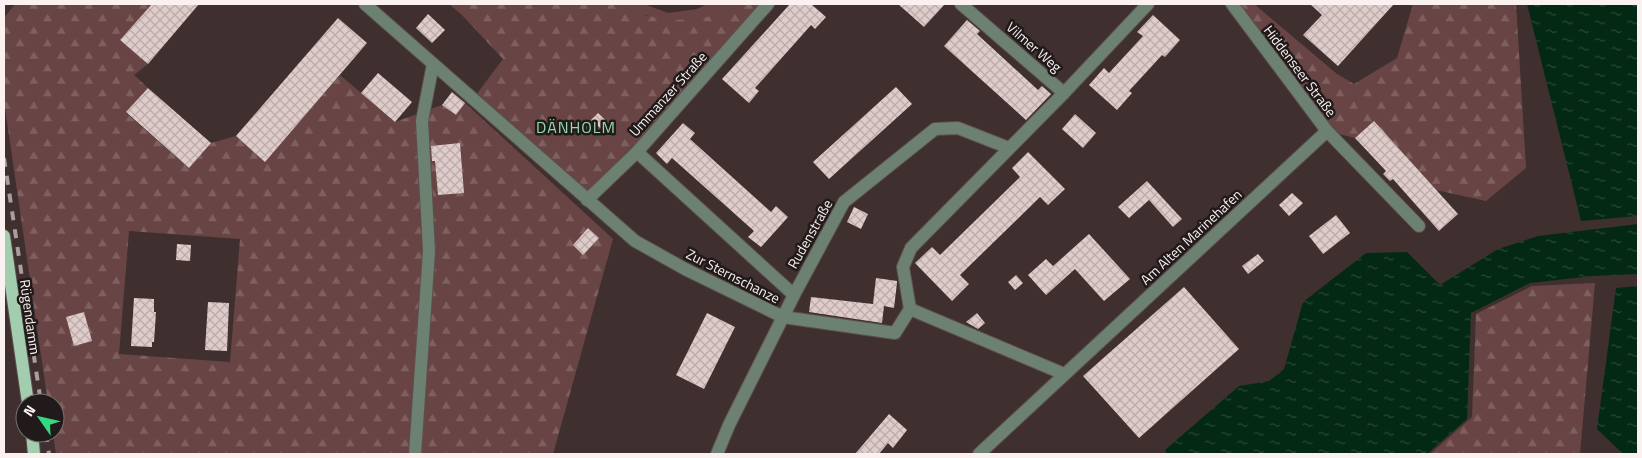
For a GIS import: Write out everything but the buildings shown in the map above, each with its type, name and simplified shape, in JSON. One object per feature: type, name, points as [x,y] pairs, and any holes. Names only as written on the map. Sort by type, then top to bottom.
[{"type":"main road","name":"Rügendamm","points":[[4,236],[9,307],[26,393]]},
{"type":"street","name":"Zur Sternschanze","points":[[365,4],[635,241],[685,269],[783,318],[895,332],[910,309]]},
{"type":"street","name":"Ummanzer Straße","points":[[587,200],[637,152],[768,4]]},
{"type":"street","name":"Vilmer Weg","points":[[961,4],[1064,94]]},
{"type":"street","points":[[1064,374],[910,309],[903,267],[911,248],[1064,94],[1148,4]]},
{"type":"street","name":"Hiddenseer Straße","points":[[1232,4],[1327,131]]},
{"type":"street","points":[[415,454],[428,251],[422,121],[434,64]]},
{"type":"street","name":"Rudenstraße","points":[[717,454],[729,425],[794,295],[844,202],[936,128],[958,128],[1009,148]]},
{"type":"street","points":[[1327,131],[1419,226]]},
{"type":"street","name":"Am Alten Marinehafen","points":[[979,454],[1327,131]]},
{"type":"street","name":"Zur Sternschanze","points":[[637,152],[794,295]]},
{"type":"green space","points":[[15,4],[152,4],[120,40],[148,64],[134,75],[148,88],[126,113],[189,168],[211,143],[236,136],[265,161],[340,75],[395,122],[442,105],[456,115],[465,103],[613,239],[553,454],[56,454],[54,443],[65,443],[65,393],[47,393],[4,101],[4,18]],"holes":[[[129,231],[240,239],[230,362],[119,354]]]},
{"type":"green space","points":[[449,4],[625,4],[647,16],[737,12],[740,4],[768,4],[587,200],[473,99],[503,59],[461,14]]},
{"type":"green space","points":[[625,4],[644,4],[668,13],[697,9],[707,4],[740,4],[738,12],[680,20],[652,17],[638,12]]},
{"type":"green space","points":[[1232,4],[1254,4],[1337,74],[1354,84],[1397,58],[1413,4],[1516,4],[1526,168],[1486,201],[1436,190],[1374,121],[1355,138],[1327,131]]},
{"type":"green space","points":[[1595,283],[1580,454],[1430,454],[1472,417],[1476,314],[1532,286]]},
{"type":"water","points":[[1527,4],[1638,4],[1638,216],[1581,221]]},
{"type":"water","points":[[1638,224],[1638,274],[1593,276],[1530,283],[1471,313],[1467,419],[1427,454],[1166,454],[1165,450],[1239,386],[1269,381],[1284,369],[1303,302],[1366,253],[1407,252],[1440,285],[1498,249],[1538,236]]},
{"type":"water","points":[[1638,286],[1638,454],[1623,454],[1597,429],[1616,288]]},
{"type":"railway","points":[[4,158],[39,393]]},
{"type":"railway","points":[[47,443],[49,454]]},
{"type":"district","name":"DÄNHOLM","points":[[576,127]]}]
